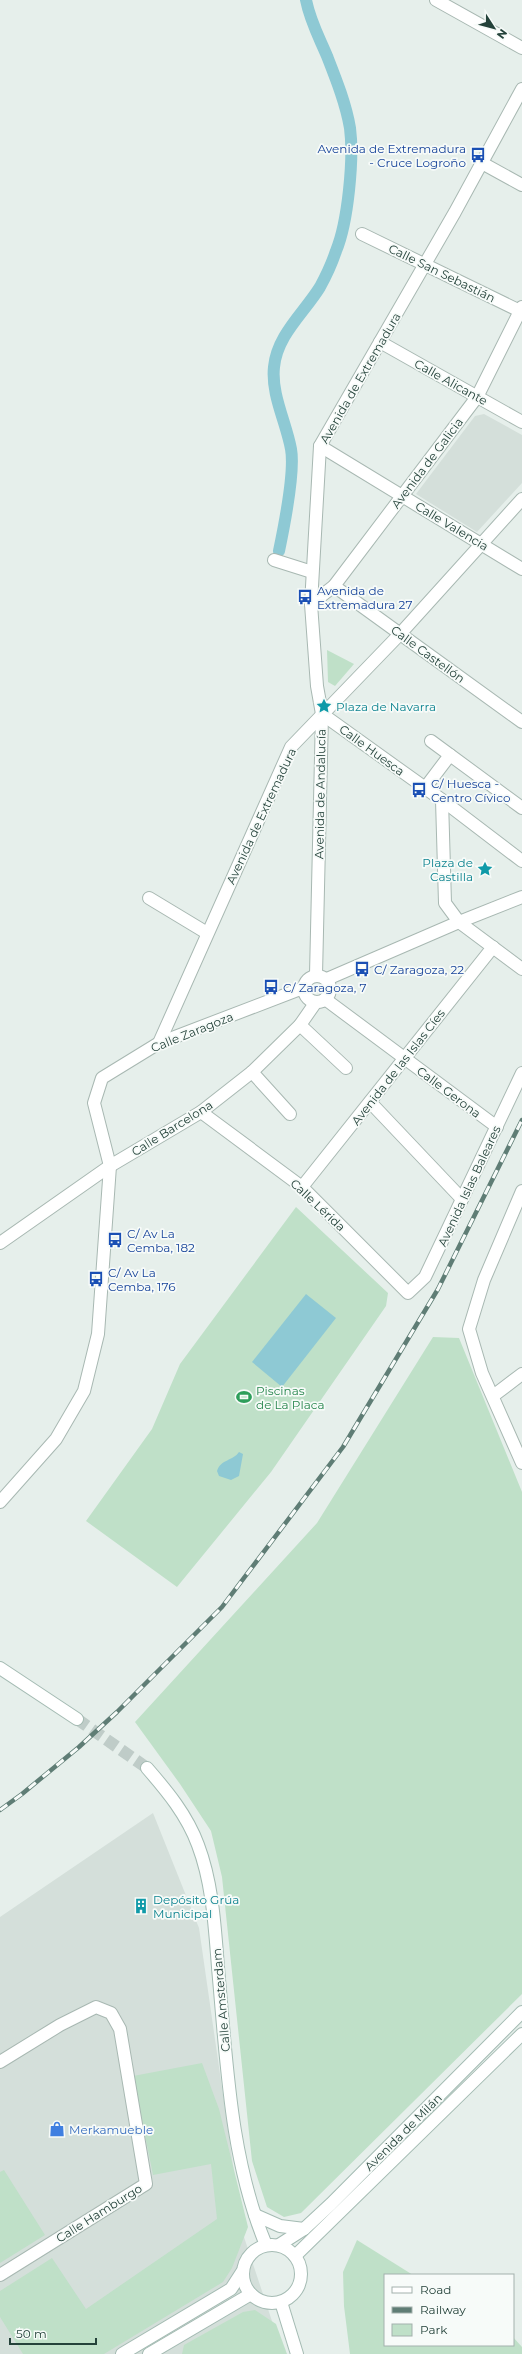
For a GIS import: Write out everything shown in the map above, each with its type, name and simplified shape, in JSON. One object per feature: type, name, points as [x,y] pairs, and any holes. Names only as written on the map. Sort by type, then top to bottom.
[{"type":"street","points":[[436,0],[522,48]]},
{"type":"street","name":"Avenida de Extremadura","points":[[159,1043],[291,747],[322,714],[317,686],[311,604],[320,446],[425,265],[522,89]]},
{"type":"street","points":[[482,163],[522,184]]},
{"type":"street","name":"Calle San Sebastián","points":[[362,234],[521,310]]},
{"type":"street","name":"Avenida de Galicia","points":[[311,604],[334,586],[477,397],[521,310]]},
{"type":"street","name":"Calle Alicante","points":[[380,342],[522,422]]},
{"type":"street","name":"Calle Valencia","points":[[320,446],[522,569]]},
{"type":"street","name":"Avenida de Andalucía","points":[[321,977],[322,714],[400,634],[481,544],[518,510],[522,499]]},
{"type":"street","points":[[274,560],[312,572]]},
{"type":"street","name":"Calle Castellón","points":[[334,586],[400,634],[520,717]]},
{"type":"street","name":"Calle Huesca","points":[[322,714],[442,800],[522,861]]},
{"type":"street","points":[[431,741],[522,808]]},
{"type":"street","points":[[425,788],[450,755]]},
{"type":"street","points":[[442,800],[445,903],[459,922],[522,969]]},
{"type":"street","points":[[321,977],[330,985],[330,993],[320,1001],[306,997],[303,988],[306,981],[321,977],[522,897]]},
{"type":"street","points":[[149,898],[207,933]]},
{"type":"street","name":"Avenida de las Islas Cíes","points":[[302,1187],[493,947]]},
{"type":"street","name":"Calle Zaragoza","points":[[0,1502],[56,1439],[84,1391],[98,1334],[110,1166],[94,1103],[102,1078],[159,1043],[303,988]]},
{"type":"street","name":"Calle Gerona","points":[[320,1001],[405,1059],[497,1127]]},
{"type":"street","name":"Calle Barcelona","points":[[0,1243],[110,1166],[201,1112],[252,1072],[300,1025],[320,1001]]},
{"type":"street","points":[[300,1025],[346,1068]]},
{"type":"street","points":[[252,1072],[290,1114]]},
{"type":"street","name":"Avenida Islas Baleares","points":[[408,1293],[426,1277],[522,1073]]},
{"type":"street","points":[[370,1102],[462,1199]]},
{"type":"street","name":"Calle Lérida","points":[[201,1112],[302,1187],[408,1293]]},
{"type":"street","points":[[522,1191],[484,1280],[469,1329],[482,1373],[522,1463]]},
{"type":"street","points":[[493,1396],[522,1374]]},
{"type":"street","points":[[0,1668],[77,1719]]},
{"type":"street","name":"Calle Amsterdam","points":[[147,1768],[177,1804],[198,1845],[213,1903],[226,2052],[237,2148],[255,2215],[266,2245]]},
{"type":"street","name":"Calle Hamburgo","points":[[0,2062],[60,2025],[96,2007],[111,2013],[120,2029],[146,2184],[0,2275]]},
{"type":"street","name":"Avenida de Milán","points":[[279,2246],[304,2228],[522,2012]]},
{"type":"street","name":"Avenida de Milán","points":[[295,2256],[522,2034]]},
{"type":"street","points":[[255,2215],[280,2226],[304,2228]]},
{"type":"street","points":[[122,2354],[231,2289],[242,2272],[248,2256],[256,2249],[266,2245],[279,2246],[295,2256],[300,2268],[299,2285],[290,2297],[281,2302],[268,2303],[251,2294],[244,2283],[242,2272]]},
{"type":"street","points":[[150,2354],[251,2294]]},
{"type":"street","points":[[281,2302],[297,2354]]},
{"type":"shaded area","points":[[484,414],[522,435],[522,483],[477,532],[416,494],[475,416]]},
{"type":"shaded area","points":[[153,1813],[199,1928],[243,2234],[283,2354],[0,2354],[0,1917]]},
{"type":"green space","points":[[327,650],[354,664],[335,686],[328,682]]},
{"type":"green space","name":"Piscinas de La Placa","points":[[296,1207],[388,1293],[386,1306],[271,1472],[177,1587],[86,1521],[152,1429],[180,1364]]},
{"type":"green space","points":[[433,1337],[459,1338],[522,1492],[522,1994],[301,2213],[284,2217],[267,2207],[252,2161],[222,1877],[211,1831],[180,1784],[135,1722],[317,1523]]},
{"type":"green space","points":[[202,2063],[219,2109],[248,2227],[232,2268],[223,2282],[104,2354],[23,2354],[0,2317],[0,2291],[52,2258],[86,2309],[217,2219],[211,2164],[153,2175],[133,2076]]},
{"type":"green space","points":[[4,2170],[45,2235],[0,2263],[0,2172]]},
{"type":"green space","points":[[357,2240],[411,2274],[384,2274],[384,2346],[514,2346],[514,2338],[522,2347],[522,2354],[350,2354],[344,2306],[343,2272]]},
{"type":"green space","points":[[255,2310],[276,2324],[287,2354],[182,2354],[184,2345],[243,2312]]},
{"type":"water","points":[[306,1294],[336,1318],[282,1387],[252,1362]]},
{"type":"water","points":[[239,1452],[243,1454],[239,1476],[231,1480],[219,1476],[217,1471],[221,1464],[234,1457]]},
{"type":"waterway","points":[[279,551],[284,528],[292,471],[292,459],[289,439],[275,387],[274,367],[276,355],[286,334],[314,297],[333,260],[340,239],[347,208],[351,156],[350,128],[346,110],[334,74],[312,22],[306,0]]},
{"type":"tunnel","points":[[77,1719],[147,1768]]},
{"type":"railway","points":[[0,1810],[22,1794],[79,1747],[117,1712],[222,1607],[343,1447],[438,1289],[522,1120]]},
{"type":"place","name":"Avenida de Extremadura - Cruce Logroño","points":[[478,155]]},
{"type":"place","name":"Avenida de Extremadura 27","points":[[305,597]]},
{"type":"place","name":"Plaza de Navarra","points":[[324,706]]},
{"type":"place","name":"C/ Huesca - Centro Cívico","points":[[419,790]]},
{"type":"place","name":"Plaza de Castilla","points":[[485,869]]},
{"type":"place","name":"C/ Zaragoza, 22","points":[[362,969]]},
{"type":"place","name":"C/ Zaragoza, 7","points":[[271,987]]},
{"type":"place","name":"C/ Av La Cemba, 182","points":[[115,1240]]},
{"type":"place","name":"C/ Av La Cemba, 176","points":[[96,1279]]},
{"type":"place","name":"Piscinas de La Placa","points":[[244,1397]]},
{"type":"place","name":"Depósito Grúa Municipal","points":[[141,1906]]},
{"type":"place","name":"Merkamueble","points":[[57,2129]]}]
